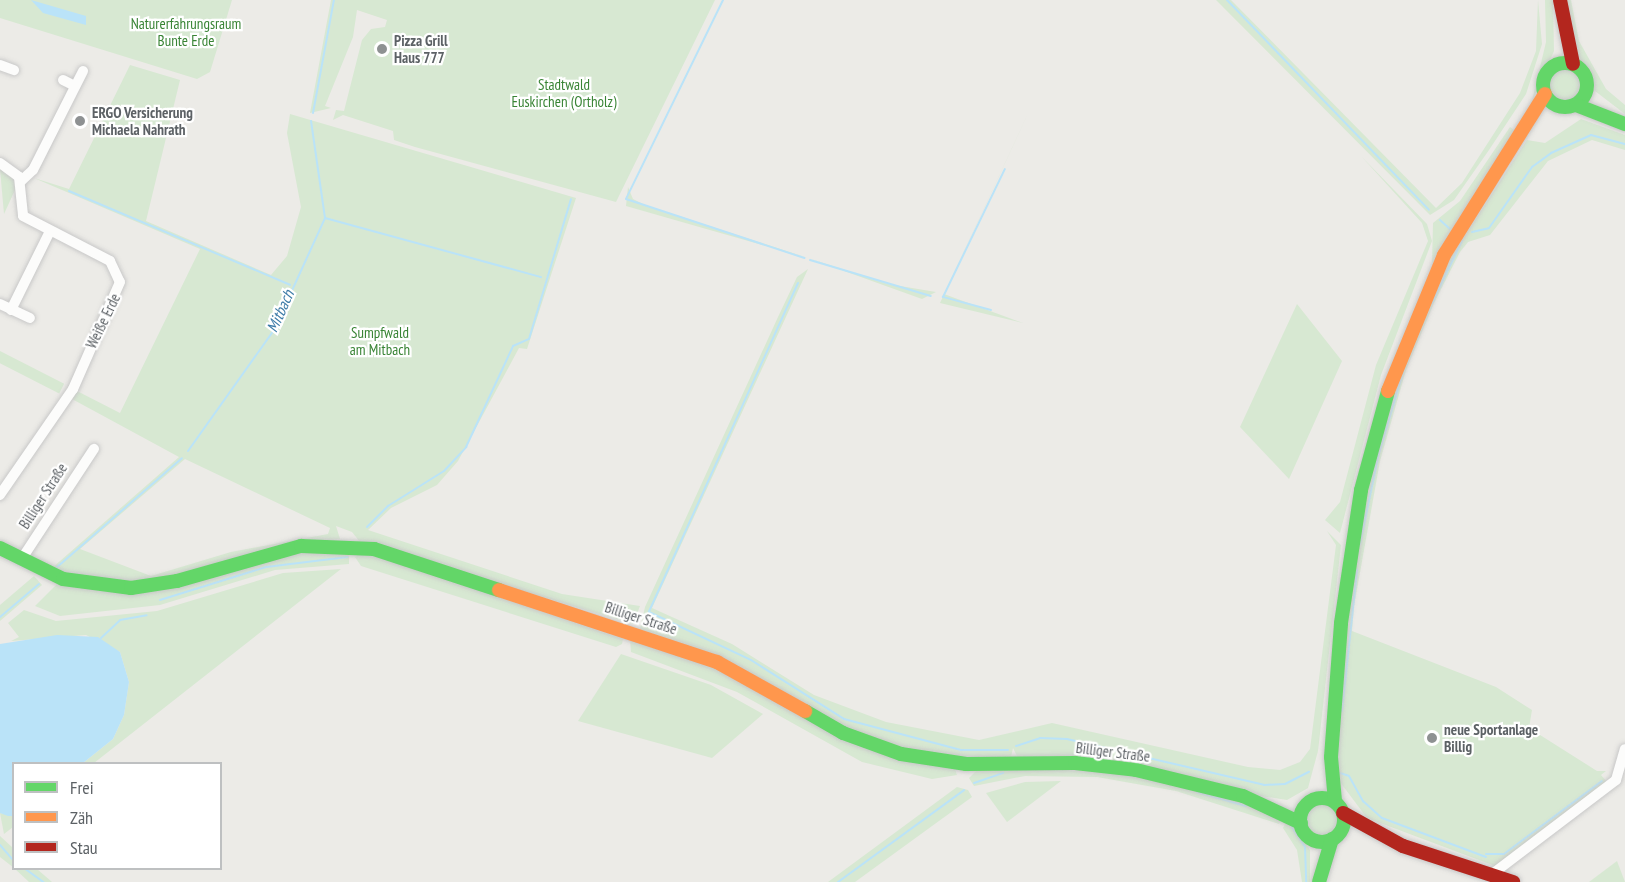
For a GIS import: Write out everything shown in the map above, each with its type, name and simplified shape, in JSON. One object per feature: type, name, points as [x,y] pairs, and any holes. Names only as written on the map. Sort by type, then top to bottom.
[{"type":"street","points":[[1558,0],[1574,64],[1584,73],[1587,88],[1625,117]]},
{"type":"street","points":[[1313,882],[1310,837],[1301,823],[1311,801],[1333,706],[1354,530],[1383,402],[1433,276],[1545,94],[1544,77],[1555,65],[1558,0]]},
{"type":"street","points":[[1555,65],[1574,64]]},
{"type":"street","points":[[0,65],[14,70]]},
{"type":"street","points":[[0,163],[21,181],[33,170],[84,70]]},
{"type":"street","points":[[63,80],[75,86]]},
{"type":"street","points":[[1576,105],[1587,88]]},
{"type":"street","points":[[1545,94],[1559,106]]},
{"type":"street","points":[[1500,165],[1559,106],[1576,105],[1625,124]]},
{"type":"street","name":"Weiße Erde","points":[[0,495],[58,409],[76,377],[118,292],[120,277],[110,261],[50,231],[20,212],[21,181]]},
{"type":"street","points":[[11,310],[50,231]]},
{"type":"street","points":[[0,304],[30,318]]},
{"type":"street","name":"Billiger Straße","points":[[21,560],[94,449]]},
{"type":"street","name":"Billiger Straße","points":[[2,552],[72,582],[131,588],[177,581],[285,548],[363,547],[717,662],[843,733],[901,754],[966,764],[1117,767],[1243,796],[1311,801]]},
{"type":"street","points":[[1333,706],[1335,801],[1343,813],[1403,846],[1513,882]]},
{"type":"street","points":[[1491,875],[1623,776],[1625,748]]},
{"type":"street","name":"Billiger Straße","points":[[1243,796],[1301,823]]},
{"type":"street","points":[[1311,801],[1335,801]]},
{"type":"street","points":[[1319,882],[1343,813]]},
{"type":"street","points":[[1310,837],[1403,846]]},
{"type":"green space","name":"Naturerfahrungsraum Bunte Erde","points":[[0,0],[232,0],[210,72],[197,79],[0,18]]},
{"type":"green space","name":"Stadtwald Euskirchen (Ortholz)","points":[[331,0],[715,0],[616,202],[415,147],[394,140],[393,131],[343,115],[333,120],[336,110],[344,111],[362,40],[371,29],[385,27],[387,20],[357,10],[353,37],[325,106],[331,108],[310,113]]},
{"type":"green space","points":[[1216,0],[1231,0],[1436,208],[1462,183],[1520,93],[1536,51],[1538,0],[1542,44],[1526,94],[1454,200],[1430,215]]},
{"type":"green space","points":[[1545,0],[1553,0],[1554,51],[1532,101],[1546,42]]},
{"type":"green space","points":[[1564,0],[1571,0],[1579,41],[1606,89],[1625,105],[1625,114],[1595,91],[1577,60]]},
{"type":"green space","name":"Sumpfwald am Mitbach","points":[[130,65],[180,80],[146,221],[271,275],[287,256],[301,207],[287,133],[290,114],[576,198],[527,349],[519,348],[458,461],[437,485],[391,508],[368,530],[562,594],[640,606],[633,624],[360,542],[352,532],[336,526],[340,539],[277,545],[160,580],[96,582],[52,568],[179,457],[72,399],[77,391],[120,413],[200,249],[34,178],[69,189]],"holes":[[[185,459],[330,528],[328,534],[231,552],[151,576],[80,549]]]},
{"type":"green space","points":[[1565,69],[1576,74],[1581,85],[1576,96],[1565,101],[1554,96],[1549,85],[1554,74]]},
{"type":"green space","points":[[1581,119],[1625,135],[1625,150],[1592,140],[1548,161],[1490,235],[1468,242],[1460,252],[1434,303],[1406,370],[1380,461],[1354,606],[1352,631],[1496,687],[1532,710],[1529,728],[1597,771],[1606,771],[1601,775],[1607,782],[1495,866],[1367,818],[1340,782],[1334,758],[1357,542],[1383,421],[1440,274],[1527,140],[1545,143]]},
{"type":"green space","points":[[1510,127],[1517,132],[1432,264],[1433,223],[1460,201]]},
{"type":"green space","points":[[1361,156],[1427,224],[1432,241],[1381,375],[1340,533],[1325,520],[1340,502],[1376,365],[1428,241],[1422,223]]},
{"type":"green space","points":[[0,169],[14,180],[15,190],[4,214]]},
{"type":"green space","points":[[628,187],[633,199],[645,205],[888,284],[936,292],[922,299],[808,258],[626,206]]},
{"type":"green space","points":[[808,269],[652,608],[732,644],[814,695],[886,722],[979,740],[1052,723],[1248,767],[1280,770],[1300,762],[1310,749],[1336,545],[1327,531],[1341,545],[1318,751],[1308,788],[1287,800],[1018,758],[1013,748],[1011,757],[978,759],[879,743],[640,629],[645,607],[778,317],[797,277]]},
{"type":"green space","points":[[944,294],[1023,323],[940,303]]},
{"type":"green space","points":[[1297,304],[1342,361],[1289,479],[1240,427]]},
{"type":"green space","points":[[0,351],[64,384],[59,393],[0,363]]},
{"type":"green space","points":[[349,550],[349,564],[275,570],[160,605],[60,616],[35,606],[58,583],[98,591],[286,553]]},
{"type":"green space","points":[[362,551],[623,639],[622,644],[616,647],[361,566],[355,557]]},
{"type":"green space","points":[[341,569],[95,762],[84,762],[113,739],[124,715],[129,682],[120,652],[86,635],[11,641],[19,637],[8,623],[24,610],[56,621],[157,611],[283,573]]},
{"type":"green space","points":[[34,576],[42,585],[0,621],[0,605]]},
{"type":"green space","points":[[630,639],[722,669],[817,724],[955,769],[957,775],[932,779],[862,762],[737,692],[631,652]]},
{"type":"green space","points":[[621,654],[711,685],[763,714],[712,758],[578,721]]},
{"type":"green space","points":[[978,769],[1110,771],[1241,800],[1282,819],[1279,824],[1176,791],[1097,777],[1025,776],[974,786],[969,778]]},
{"type":"green space","points":[[1061,781],[1007,822],[986,793],[1025,782]]},
{"type":"green space","points":[[957,787],[968,790],[972,797],[855,882],[828,882]]},
{"type":"green space","points":[[1322,803],[1334,808],[1339,820],[1334,832],[1322,837],[1310,832],[1305,820],[1310,808]]},
{"type":"green space","points":[[0,813],[12,816],[12,828],[4,834]]},
{"type":"green space","points":[[1288,818],[1310,850],[1310,882],[1302,882],[1297,850],[1283,828]]},
{"type":"green space","points":[[0,836],[12,847],[12,866],[0,857]]},
{"type":"green space","points":[[1617,861],[1625,882],[1589,882]]},
{"type":"green space","points":[[16,870],[38,870],[52,882],[29,882]]},
{"type":"water","points":[[31,0],[86,16],[86,25],[43,13]]},
{"type":"water","points":[[57,635],[98,637],[120,652],[129,682],[124,715],[113,739],[84,762],[12,762],[12,816],[0,813],[0,644]]},
{"type":"waterway","name":"Mitbach","points":[[313,113],[334,0]]},
{"type":"waterway","points":[[723,0],[626,199],[804,258]]},
{"type":"waterway","points":[[1227,0],[1429,210]]},
{"type":"waterway","name":"Mitbach","points":[[188,451],[274,330],[325,218],[311,121]]},
{"type":"waterway","points":[[1472,232],[1489,228],[1532,167],[1551,153],[1591,135],[1625,144]]},
{"type":"waterway","points":[[991,310],[943,297],[1005,169]]},
{"type":"waterway","points":[[69,191],[290,285]]},
{"type":"waterway","points":[[367,527],[388,506],[444,471],[466,447],[513,346],[529,339],[571,199]]},
{"type":"waterway","points":[[325,218],[541,277]]},
{"type":"waterway","points":[[1440,220],[1450,229]]},
{"type":"waterway","points":[[1432,303],[1462,241]]},
{"type":"waterway","points":[[810,260],[931,296]]},
{"type":"waterway","points":[[798,283],[649,612],[751,660],[844,719],[961,750],[1008,750]]},
{"type":"waterway","points":[[1360,544],[1378,457],[1403,372]]},
{"type":"waterway","name":"Mitbach","points":[[56,568],[182,458]]},
{"type":"waterway","points":[[160,600],[266,567],[347,557]]},
{"type":"waterway","points":[[1342,711],[1357,570]]},
{"type":"waterway","name":"Mitbach","points":[[0,617],[39,584]]},
{"type":"waterway","points":[[101,638],[120,620],[147,615]]},
{"type":"waterway","points":[[1016,746],[1040,738],[1067,739],[1264,785],[1285,784],[1309,772]]},
{"type":"waterway","points":[[974,783],[1003,773]]},
{"type":"waterway","points":[[1340,773],[1349,776],[1363,801],[1382,818],[1486,857]]},
{"type":"waterway","points":[[1486,854],[1504,854],[1602,781]]},
{"type":"waterway","points":[[838,882],[964,790]]},
{"type":"waterway","points":[[1197,792],[1246,806]]},
{"type":"waterway","points":[[1291,826],[1305,847],[1306,882]]},
{"type":"waterway","points":[[0,845],[12,859]]},
{"type":"waterway","points":[[27,870],[43,882]]},
{"type":"traffic: fast","points":[[1565,63],[1574,64],[1581,69],[1586,76],[1587,85],[1586,94],[1581,101],[1574,106],[1565,107],[1556,106],[1549,101],[1544,94],[1543,85],[1544,76],[1549,69],[1556,64],[1565,63]]},
{"type":"traffic: fast","points":[[1576,105],[1625,124]]},
{"type":"traffic: fast","points":[[1335,801],[1331,757],[1341,623],[1361,490],[1388,391]]},
{"type":"traffic: fast","points":[[0,548],[63,579],[131,588],[177,581],[301,546],[374,549],[499,590]]},
{"type":"traffic: fast","points":[[805,711],[843,733],[901,754],[966,764],[1075,763],[1136,770],[1243,796],[1301,823]]},
{"type":"traffic: fast","points":[[1322,798],[1337,805],[1344,820],[1337,835],[1322,842],[1307,835],[1300,820],[1307,805],[1322,798]]},
{"type":"traffic: fast","points":[[1319,882],[1332,839]]},
{"type":"traffic: slow","points":[[1388,391],[1444,255],[1545,94]]},
{"type":"traffic: slow","points":[[499,590],[717,662],[805,711]]},
{"type":"traffic: jam","points":[[1560,0],[1573,64]]},
{"type":"traffic: jam","points":[[1343,813],[1403,846],[1513,882]]},
{"type":"place","name":"Pizza Grill Haus 777","points":[[382,49]]},
{"type":"place","name":"ERGO Versicherung Michaela Nahrath","points":[[80,121]]},
{"type":"place","name":"neue Sportanlage Billig","points":[[1432,738]]}]
